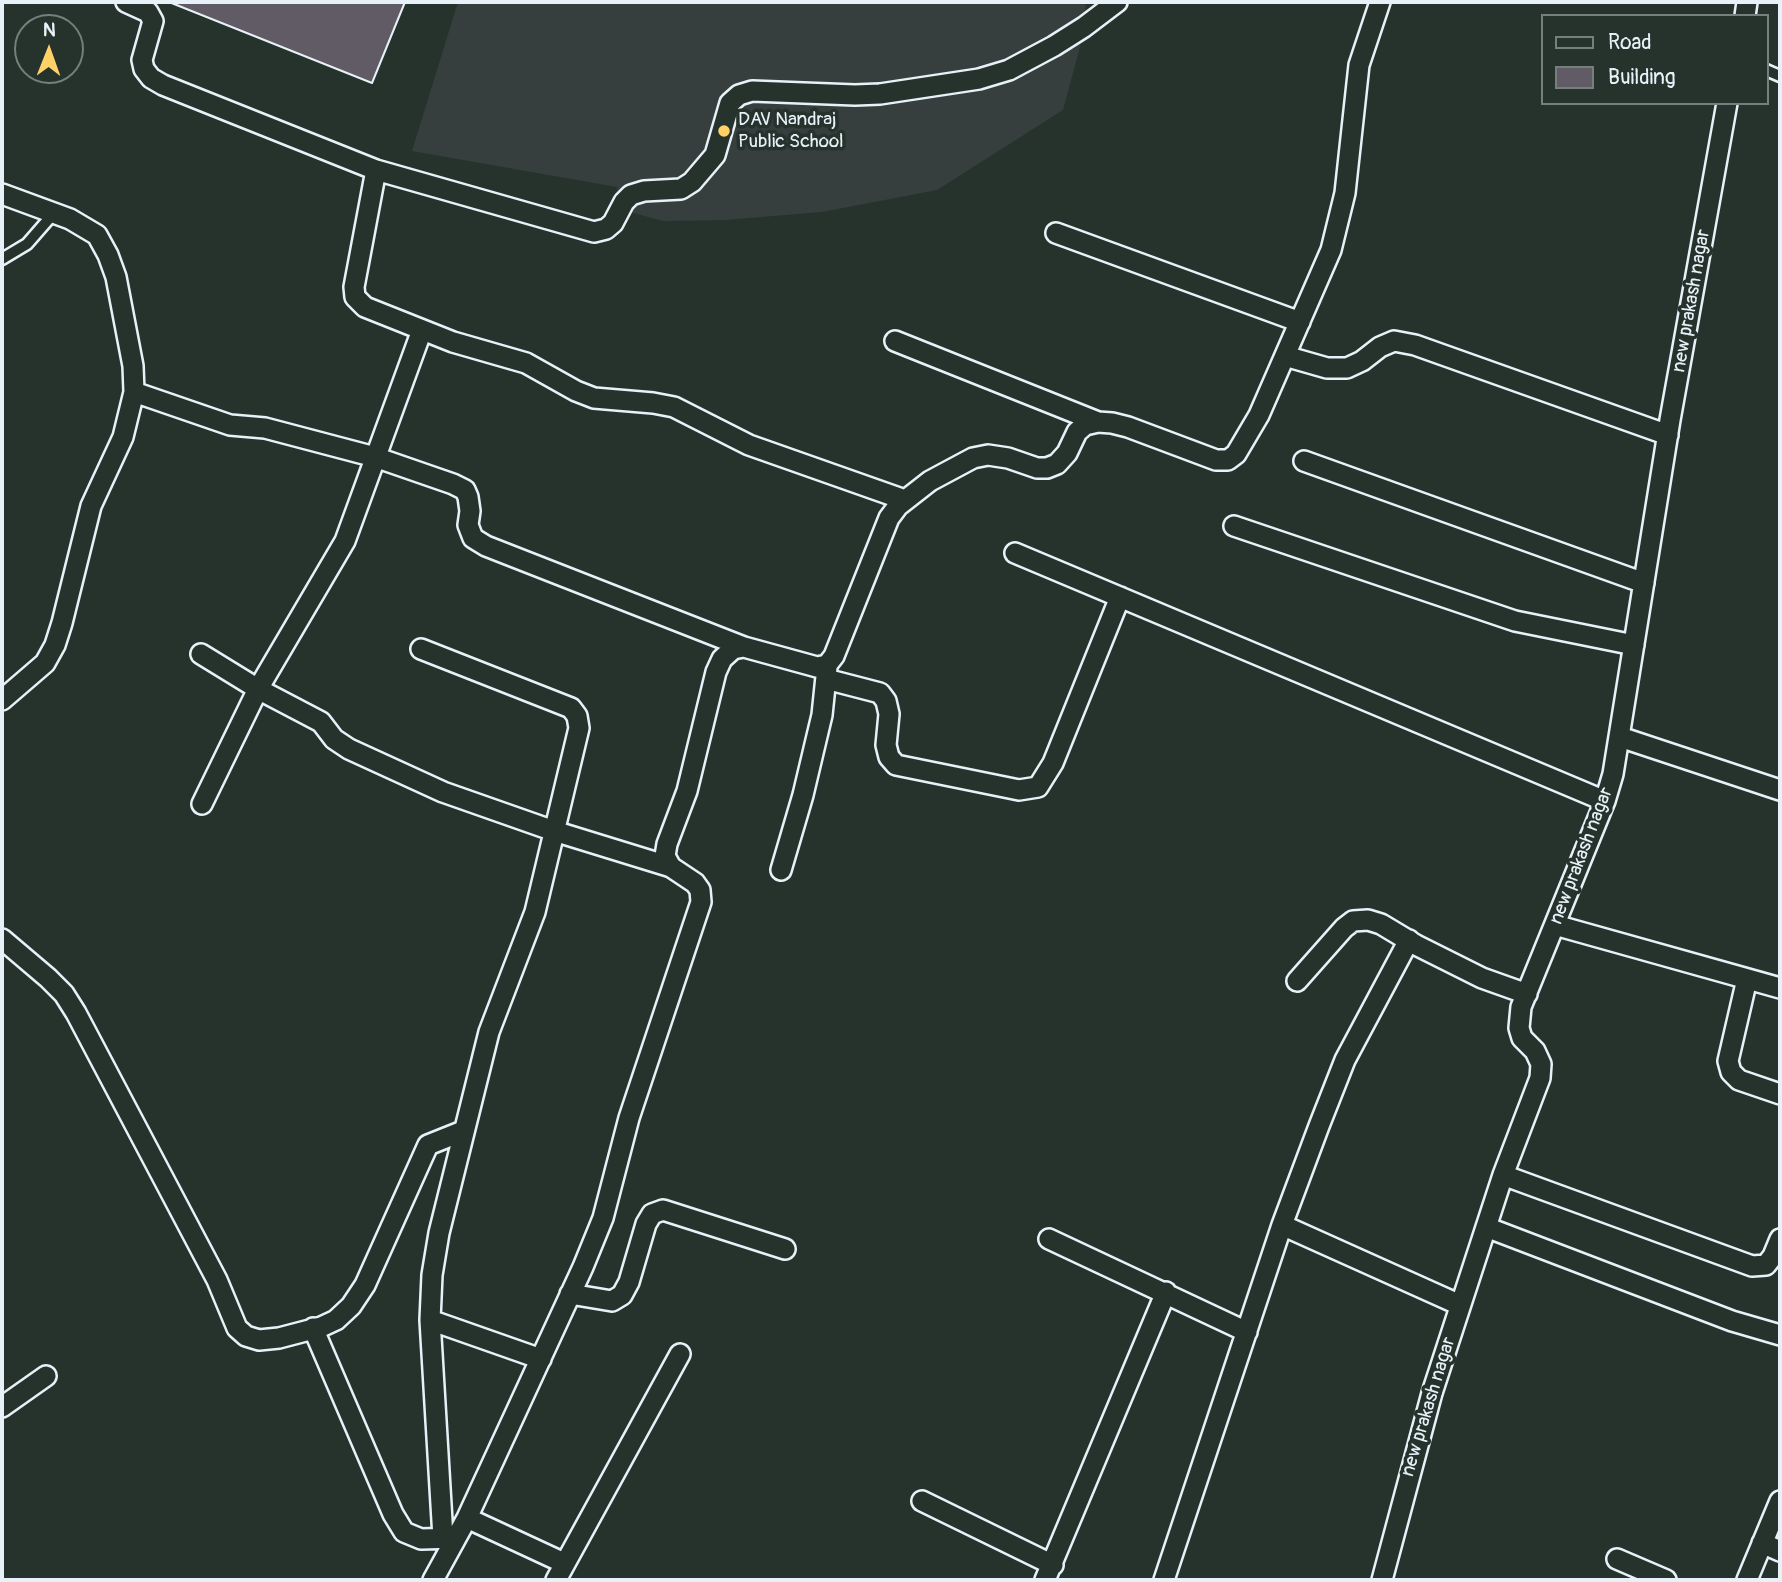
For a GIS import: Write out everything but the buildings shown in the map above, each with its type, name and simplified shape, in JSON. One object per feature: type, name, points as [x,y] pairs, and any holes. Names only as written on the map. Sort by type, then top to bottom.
[{"type":"street","points":[[127,2],[148,12],[153,21],[142,60],[144,69],[151,78],[163,85],[376,170],[594,232],[606,229],[613,223],[624,202],[631,195],[644,191],[681,189],[692,182],[715,155],[730,103],[739,95],[752,91],[868,94],[979,79],[1009,70],[1054,46],[1117,2]]},
{"type":"street","points":[[781,870],[812,762],[822,715],[827,672],[889,518],[905,500],[930,481],[963,463],[988,455],[1009,458],[1037,468],[1057,464],[1067,453],[1077,432],[1085,425],[1098,422],[1128,427],[1216,460],[1227,460],[1236,454],[1243,444],[1331,250],[1345,193],[1359,65],[1380,2]]},
{"type":"street","name":"new prakash nagar","points":[[1382,1580],[1421,1432],[1503,1175],[1540,1078],[1541,1064],[1535,1051],[1522,1038],[1519,1028],[1521,1007],[1605,801],[1620,737],[1668,435],[1727,105]]},
{"type":"street","points":[[376,170],[354,287],[355,297],[365,307],[453,342],[526,363],[594,398],[674,407],[718,431],[760,449],[905,500]]},
{"type":"street","points":[[2,194],[70,219],[97,235],[108,255],[123,310],[133,366],[134,392],[123,437],[91,506],[55,645],[45,663],[2,700]]},
{"type":"street","points":[[1056,233],[1300,322]]},
{"type":"street","points":[[202,804],[258,689],[345,541],[422,330]]},
{"type":"street","points":[[895,341],[1098,422]]},
{"type":"street","points":[[1285,355],[1327,368],[1347,368],[1363,361],[1380,346],[1394,341],[1405,343],[1668,435]]},
{"type":"street","points":[[134,392],[230,425],[265,428],[375,457],[453,484],[464,490],[468,497],[468,525],[473,538],[486,546],[744,647],[817,667],[880,693],[886,701],[889,714],[886,745],[889,757],[896,765],[1018,790],[1038,788],[1053,763],[1120,597]]},
{"type":"street","points":[[1304,461],[1644,583]]},
{"type":"street","points":[[1234,526],[1515,621],[1634,645]]},
{"type":"street","points":[[1015,553],[1605,801]]},
{"type":"street","points":[[671,867],[665,856],[667,844],[687,791],[716,672],[722,659],[733,649],[744,647]]},
{"type":"street","points":[[421,649],[571,708],[577,716],[579,728],[535,912],[489,1032],[439,1233],[432,1275],[430,1320],[450,1538]]},
{"type":"street","points":[[201,654],[258,689],[321,722],[334,738],[349,749],[443,792],[554,831],[671,867],[695,883],[700,890],[701,902],[629,1118],[603,1218],[467,1518],[450,1538],[433,1580]]},
{"type":"street","points":[[1620,737],[1780,790]]},
{"type":"street","points":[[1297,981],[1353,921],[1368,920],[1381,924],[1482,978],[1527,994]]},
{"type":"street","points":[[1555,925],[1780,988]]},
{"type":"street","points":[[2,939],[48,978],[70,1004],[217,1280],[237,1328],[246,1336],[259,1340],[279,1338],[336,1320],[351,1306],[365,1284],[429,1145],[463,1131]]},
{"type":"street","points":[[1164,1580],[1282,1225],[1345,1060],[1409,940]]},
{"type":"street","points":[[1747,979],[1728,1061],[1731,1072],[1739,1080],[1780,1094]]},
{"type":"street","points":[[1503,1175],[1752,1266],[1766,1265],[1780,1239]]},
{"type":"street","points":[[570,1294],[612,1301],[622,1295],[629,1282],[646,1224],[652,1214],[663,1210],[785,1249]]},
{"type":"street","points":[[1282,1225],[1461,1305]]},
{"type":"street","points":[[1486,1227],[1732,1321],[1780,1335]]},
{"type":"street","points":[[1049,1239],[1247,1332]]},
{"type":"street","points":[[922,1501],[1049,1572],[1166,1292]]},
{"type":"street","points":[[430,1320],[541,1359]]},
{"type":"street","points":[[313,1328],[393,1514],[404,1532],[421,1539],[450,1538]]},
{"type":"street","points":[[467,1518],[560,1572],[680,1354]]},
{"type":"street","points":[[2,1407],[46,1376]]},
{"type":"street","points":[[1747,1580],[1771,1547],[1780,1501]]},
{"type":"street","points":[[1617,1559],[1666,1580]]},
{"type":"lane","points":[[2,259],[27,244],[54,213]]},
{"type":"shaded area","name":"DAV Nandraj Public School","points":[[458,2],[1086,2],[1080,47],[1063,110],[937,190],[822,212],[724,220],[663,221],[619,209],[617,187],[412,151]]},
{"type":"place","name":"DAV Nandraj Public School","points":[[724,131]]}]
